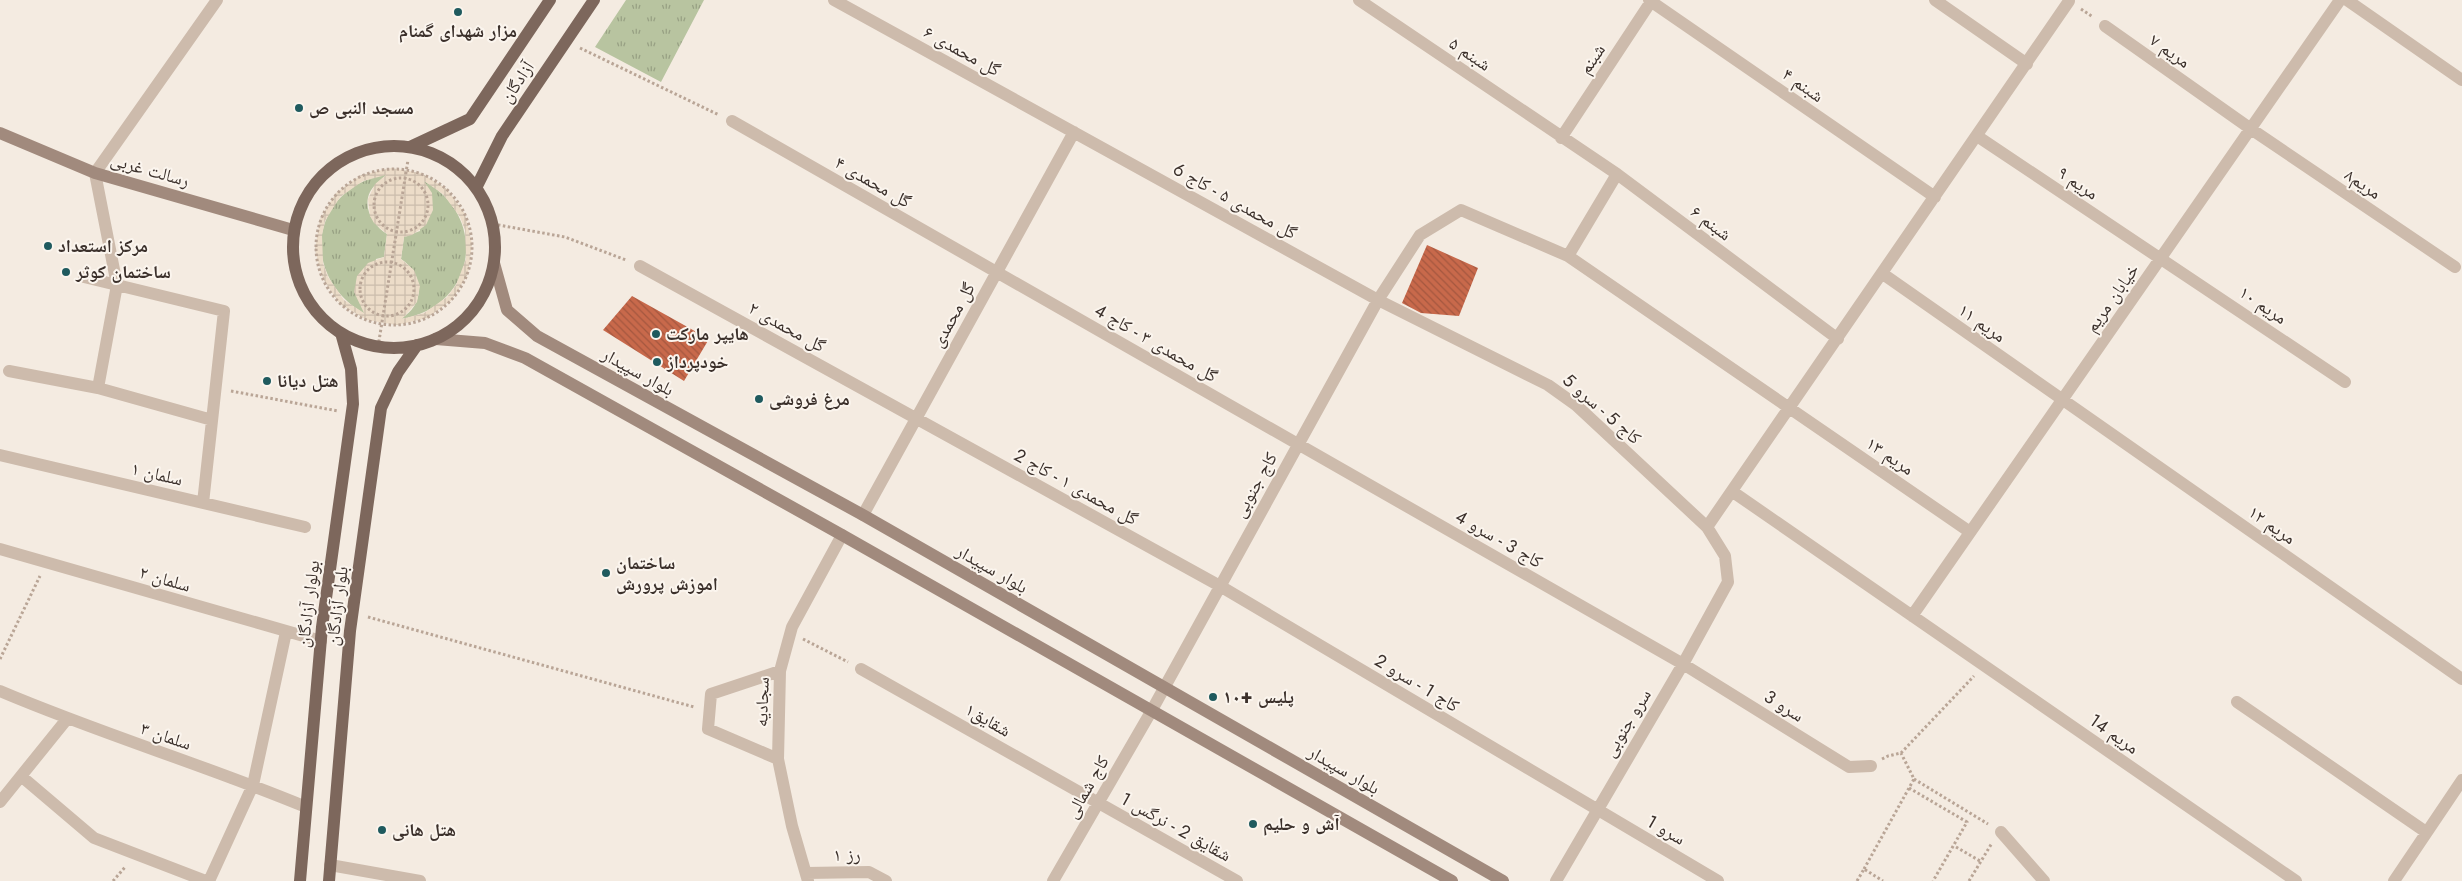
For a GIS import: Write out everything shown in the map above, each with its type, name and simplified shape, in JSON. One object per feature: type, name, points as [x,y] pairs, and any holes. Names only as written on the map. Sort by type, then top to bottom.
[{"type":"main road","name":"آزادگان","points":[[410,147],[470,119],[550,0]]},
{"type":"main road","name":"آزادگان","points":[[476,188],[502,136],[594,0]]},
{"type":"main road","points":[[410,147],[429,152],[447,161],[463,173],[476,188],[486,205],[493,224],[496,243],[494,263],[489,282],[480,300],[458,325],[436,339],[418,346],[378,347],[359,342],[341,333],[325,321],[312,306],[302,289],[294,260],[294,230],[298,211],[307,193],[334,164],[352,154],[370,148],[410,147]]},
{"type":"main road","name":"بولوار آزادگان","points":[[300,881],[321,642],[352,413],[351,369],[341,333]]},
{"type":"main road","name":"بلوار آزادگان","points":[[329,881],[352,612],[381,408],[398,372],[418,346]]},
{"type":"street","points":[[98,388],[117,285],[95,173],[217,0]]},
{"type":"street","name":"گل محمدی ۶","points":[[834,0],[1074,132]]},
{"type":"street","name":"شبنم ۵","points":[[1359,0],[1561,138]]},
{"type":"street","name":"شبنم","points":[[1561,138],[1651,0]]},
{"type":"street","name":"شبنم ۴","points":[[1651,0],[1935,197]]},
{"type":"street","points":[[1935,0],[2027,64]]},
{"type":"street","name":"خیابان مریم","points":[[1912,616],[2340,0]]},
{"type":"street","points":[[2348,0],[2462,80]]},
{"type":"street","points":[[1708,527],[2070,1]]},
{"type":"street","name":"مریم ۷","points":[[2105,26],[2250,129]]},
{"type":"street","name":"گل محمدی ۴","points":[[732,121],[997,273]]},
{"type":"street","name":"مریم۸","points":[[2250,129],[2455,267]]},
{"type":"street","name":"گل محمدی","points":[[863,515],[1074,132]]},
{"type":"street","name":"گل محمدی ۵ - کاج 6","points":[[1074,132],[1378,300]]},
{"type":"street","name":"رسالت غربی","points":[[0,133],[95,173],[294,230]]},
{"type":"street","name":"مریم ۹","points":[[1977,136],[2160,258]]},
{"type":"street","name":"شبنم ۶","points":[[1561,138],[1617,174],[1838,339]]},
{"type":"street","points":[[1568,256],[1617,174]]},
{"type":"street","name":"کاج جنوبی","points":[[1164,687],[1378,300],[1420,236],[1461,210],[1568,256]]},
{"type":"street","name":"مریم ۱۳","points":[[1568,256],[1970,532]]},
{"type":"street","name":"مریم ۱۰","points":[[2160,258],[2346,382]]},
{"type":"street","name":"بلوار سپیدار","points":[[494,263],[508,310],[537,336],[863,515],[1503,881]]},
{"type":"street","name":"گل محمدی ۲","points":[[640,266],[916,418]]},
{"type":"street","name":"گل محمدی ۳ - کاج 4","points":[[997,273],[1298,445]]},
{"type":"street","name":"مریم ۱۱","points":[[1883,274],[2062,400]]},
{"type":"street","points":[[84,277],[224,311],[202,503]]},
{"type":"street","name":"کاج 5 - سرو 5","points":[[1378,300],[1548,385],[1576,405],[1708,527],[1725,556],[1728,582]]},
{"type":"street","points":[[436,339],[485,343],[524,358],[842,535],[1452,881]]},
{"type":"street","points":[[9,371],[98,388],[212,420]]},
{"type":"street","name":"مریم ۱۲","points":[[2062,400],[2462,679]]},
{"type":"street","name":"گل محمدی ۱ - کاج 2","points":[[916,418],[1220,586]]},
{"type":"street","name":"کاج 3 - سرو 4","points":[[1298,445],[1683,664]]},
{"type":"street","name":"سلمان ۱","points":[[0,455],[305,528]]},
{"type":"street","name":"مریم 14","points":[[1733,492],[2296,881]]},
{"type":"street","name":"سجادیه","points":[[807,877],[792,826],[778,759],[780,671],[791,633],[842,535]]},
{"type":"street","name":"سلمان ۲","points":[[0,549],[321,642]]},
{"type":"street","name":"سرو جنوبی","points":[[1556,881],[1683,664],[1728,582]]},
{"type":"street","name":"کاج 1 - سرو 2","points":[[1220,586],[1596,810]]},
{"type":"street","points":[[21,776],[94,838],[207,881],[253,785],[286,632]]},
{"type":"street","name":"سرو 3","points":[[1683,664],[1849,767],[1871,766]]},
{"type":"street","name":"شقایق۱","points":[[861,669],[1098,803]]},
{"type":"street","points":[[778,759],[708,729],[711,694],[780,671]]},
{"type":"street","name":"کاج شمالی","points":[[1053,881],[1164,687]]},
{"type":"street","name":"سلمان ۳","points":[[0,691],[67,719],[253,785],[306,807]]},
{"type":"street","points":[[2238,702],[2426,832]]},
{"type":"street","points":[[0,802],[67,719]]},
{"type":"street","points":[[2394,881],[2462,780]]},
{"type":"street","name":"شقایق 2 - نرگس 1","points":[[1098,803],[1237,881]]},
{"type":"street","name":"سرو 1","points":[[1596,810],[1718,881]]},
{"type":"street","points":[[2001,832],[2044,881]]},
{"type":"street","points":[[330,865],[420,881]]},
{"type":"street","name":"رز ۱","points":[[807,877],[869,872],[886,881]]},
{"type":"path","points":[[2070,1],[2105,26]]},
{"type":"path","points":[[566,41],[732,121]]},
{"type":"path","points":[[378,347],[410,147]]},
{"type":"path","points":[[375,170],[406,170],[435,180],[458,201],[470,229],[471,260],[461,288],[440,310],[412,323],[382,324],[353,314],[330,293],[317,265],[316,234],[327,205],[348,183],[375,170]]},
{"type":"path","points":[[405,178],[418,184],[422,189],[428,202],[427,209],[422,222],[416,226],[396,231],[384,226],[379,220],[374,207],[374,200],[380,187],[385,182],[391,179],[405,178]]},
{"type":"path","points":[[493,224],[565,237],[640,266]]},
{"type":"path","points":[[392,262],[404,268],[409,274],[414,293],[403,311],[390,316],[383,316],[376,314],[365,305],[360,285],[371,267],[377,264],[392,262]]},
{"type":"path","points":[[216,388],[352,413]]},
{"type":"path","points":[[0,659],[46,563]]},
{"type":"path","points":[[352,612],[709,712]]},
{"type":"path","points":[[791,633],[861,669]]},
{"type":"path","points":[[1871,766],[1888,756],[1901,754],[1984,665]]},
{"type":"path","points":[[1901,754],[1914,779],[2001,832],[1980,861],[1969,881]]},
{"type":"path","points":[[1857,881],[1914,779]]},
{"type":"path","points":[[1909,788],[1967,822],[1933,881]]},
{"type":"path","points":[[1956,847],[1980,861]]},
{"type":"path","points":[[1864,869],[1883,881]]},
{"type":"green space","points":[[626,0],[704,0],[661,82],[595,47]]},
{"type":"green space","points":[[387,174],[373,187],[367,204],[374,221],[387,234],[384,257],[376,259],[365,314],[344,298],[329,278],[322,257],[322,235],[329,214],[342,196],[361,182]]},
{"type":"green space","points":[[422,180],[444,196],[458,215],[465,236],[465,258],[459,279],[445,298],[426,311],[400,319],[414,306],[418,298],[418,281],[409,265],[401,259],[404,237],[420,231]]},
{"type":"shaded area","points":[[391,168],[421,173],[447,189],[465,214],[472,244],[468,274],[452,300],[427,318],[397,325],[367,320],[340,304],[323,279],[315,250],[320,219],[336,193],[361,175]],"holes":[[[386,175],[375,184],[368,199],[370,216],[374,223],[387,234],[384,257],[368,263],[357,276],[354,292],[364,313],[344,300],[328,277],[323,263],[322,235],[325,221],[340,197],[363,181]],[[424,181],[443,194],[460,217],[465,230],[466,259],[456,285],[447,297],[424,313],[402,319],[417,302],[420,286],[414,270],[401,259],[404,237],[412,235],[426,225],[433,210],[432,193]]]},
{"type":"building","points":[[1427,245],[1478,268],[1459,316],[1421,313],[1402,303]]},
{"type":"building","name":"هایپر مارکت","points":[[632,296],[709,339],[684,381],[603,330]]},
{"type":"place","name":"مزار شهدای گمنام","points":[[458,12]]},
{"type":"place","name":"مسجد النبی ص","points":[[299,108]]},
{"type":"place","name":"مرکز استعداد","points":[[48,246]]},
{"type":"place","name":"ساختمان کوثر","points":[[66,272]]},
{"type":"place","name":"هایپر مارکت","points":[[656,334]]},
{"type":"place","name":"خودپرداز","points":[[657,362]]},
{"type":"place","name":"هتل دیانا","points":[[267,381]]},
{"type":"place","name":"مرغ فروشی","points":[[759,399]]},
{"type":"place","name":"ساختمان اموزش پرورش","points":[[606,573]]},
{"type":"place","name":"پلیس +۱۰","points":[[1213,697]]},
{"type":"place","name":"آش و حلیم","points":[[1253,824]]},
{"type":"place","name":"هتل هانی","points":[[382,830]]}]
